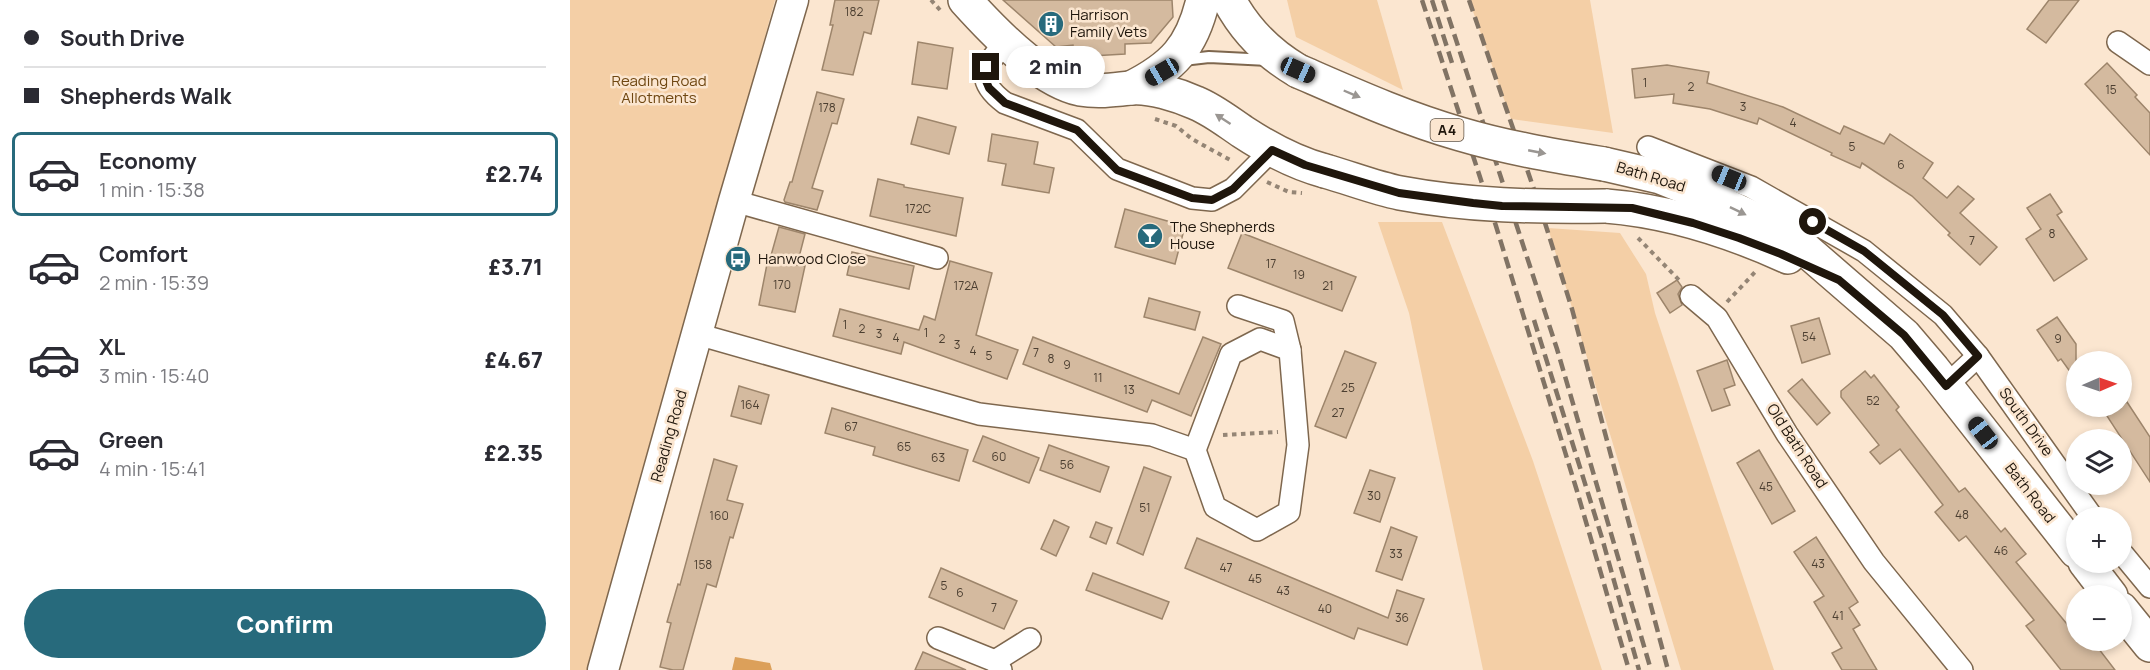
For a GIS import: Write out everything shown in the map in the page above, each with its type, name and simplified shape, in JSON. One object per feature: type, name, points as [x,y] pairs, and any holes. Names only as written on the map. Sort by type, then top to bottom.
[{"type":"main road","name":"A4","points":[[965,0],[1006,42],[1038,69],[1066,85],[1102,91],[1131,88],[1167,94],[1196,103],[1272,150],[1305,165],[1399,193],[1473,203],[1520,207],[1632,208],[1693,223],[1781,254],[1839,280]]},
{"type":"main road","name":"A4","points":[[1131,88],[1162,72],[1172,63],[1191,34],[1203,0]]},
{"type":"main road","name":"Bath Road","points":[[1229,0],[1253,35],[1291,66],[1377,104],[1460,134],[1660,177],[1754,218],[1780,233],[1807,251],[1904,335],[2066,538]]},
{"type":"main road","points":[[2093,573],[2103,585]]},
{"type":"main road","points":[[2132,623],[2150,645]]},
{"type":"street","name":"Reading Road","points":[[603,670],[734,201],[793,0]]},
{"type":"street","points":[[1006,42],[986,67],[986,81],[995,95],[1005,103],[1077,130],[1117,170],[1192,198],[1212,200],[1233,189],[1272,150]]},
{"type":"street","points":[[2118,42],[2150,64]]},
{"type":"street","name":"South Drive","points":[[1648,147],[1751,187],[1864,251],[1943,315],[1978,356],[2085,507]]},
{"type":"street","points":[[734,201],[937,258]]},
{"type":"street","name":"Old Bath Road","points":[[1690,296],[1717,318],[1786,434],[1874,561],[1962,670]]},
{"type":"street","points":[[1238,306],[1283,321],[1290,350],[1297,431],[1298,445],[1289,512],[1257,530],[1215,507],[1197,443],[1231,354],[1260,339],[1290,350]]},
{"type":"street","points":[[697,334],[979,414],[1152,435],[1197,443]]},
{"type":"street","points":[[1946,386],[1978,356]]},
{"type":"street","points":[[2132,565],[2150,587]]},
{"type":"street","points":[[938,638],[998,665],[1030,639]]},
{"type":"lane","points":[[1172,63],[1209,57],[1291,66]]},
{"type":"path","points":[[1146,117],[1176,126],[1192,139],[1237,164]]},
{"type":"path","points":[[1634,235],[1663,262],[1690,296]]},
{"type":"path","points":[[1717,318],[1728,301],[1761,265]]},
{"type":"path","points":[[1197,443],[1297,431]]},
{"type":"green space","name":"Reading Road Allotments","points":[[570,0],[775,0],[592,670],[570,670]]},
{"type":"green space","points":[[1287,0],[1377,0],[1403,90],[1296,37]]},
{"type":"green space","points":[[1469,0],[1590,0],[1613,133],[1511,119]]},
{"type":"green space","points":[[1378,222],[1442,222],[1533,461],[1602,670],[1483,670],[1409,313]]},
{"type":"green space","points":[[1548,228],[1620,233],[1646,274],[1655,313],[1774,670],[1681,670]]},
{"type":"shaded area","points":[[735,657],[770,663],[772,670],[732,670]]},
{"type":"building","points":[[835,0],[879,0],[871,34],[864,32],[853,75],[822,70],[833,25],[830,25]]},
{"type":"building","points":[[1003,0],[1172,0],[1173,17],[1151,43],[1125,44],[1125,54],[1074,57],[1073,45],[1056,47]]},
{"type":"building","points":[[2049,0],[2079,0],[2046,43],[2027,29]]},
{"type":"building","points":[[918,42],[953,48],[947,89],[912,84]]},
{"type":"building","points":[[2107,63],[2137,95],[2135,97],[2150,113],[2150,155],[2085,84]]},
{"type":"building","points":[[1667,65],[1709,72],[1707,83],[1783,107],[1840,134],[1844,126],[1884,144],[1890,134],[1933,163],[1923,178],[1947,198],[1958,186],[1974,199],[1960,213],[1997,247],[1980,265],[1912,196],[1862,163],[1860,168],[1759,118],[1757,124],[1710,109],[1673,103],[1674,94],[1635,98],[1632,69]]},
{"type":"building","points":[[817,92],[844,99],[837,124],[832,123],[812,188],[823,191],[817,210],[784,200],[790,182],[792,182]]},
{"type":"building","points":[[918,117],[956,127],[949,154],[911,144]]},
{"type":"building","points":[[992,134],[1038,142],[1034,164],[1054,168],[1049,193],[1002,185],[1006,164],[988,161]]},
{"type":"building","points":[[878,179],[904,185],[904,187],[963,198],[956,236],[870,216]]},
{"type":"building","points":[[2050,194],[2062,212],[2057,215],[2087,259],[2054,281],[2026,239],[2041,229],[2027,208]]},
{"type":"building","name":"The Shepherds House","points":[[1125,209],[1185,226],[1175,264],[1115,247]]},
{"type":"building","points":[[779,227],[805,234],[797,265],[805,266],[795,312],[759,305],[768,259],[770,259]]},
{"type":"building","points":[[1242,233],[1356,277],[1342,311],[1228,268]]},
{"type":"building","points":[[852,252],[914,266],[909,289],[847,275]]},
{"type":"building","points":[[950,261],[992,273],[976,335],[1018,350],[1007,379],[904,342],[901,354],[833,336],[840,309],[919,330],[924,316],[935,320]]},
{"type":"building","points":[[1677,280],[1682,287],[1678,294],[1682,305],[1670,313],[1657,293]]},
{"type":"building","points":[[1149,298],[1200,312],[1195,330],[1144,317]]},
{"type":"building","points":[[2057,317],[2076,344],[2076,351],[2066,351],[2066,366],[2061,359],[2058,361],[2037,330]]},
{"type":"building","points":[[1819,318],[1830,354],[1802,363],[1791,326]]},
{"type":"building","points":[[1033,337],[1179,394],[1203,337],[1221,344],[1191,416],[1152,400],[1147,412],[1023,364]]},
{"type":"building","points":[[1345,351],[1376,363],[1346,438],[1315,426]]},
{"type":"building","points":[[1727,360],[1735,385],[1724,389],[1730,405],[1712,411],[1697,371]]},
{"type":"building","points":[[1865,371],[1871,378],[1874,375],[1899,407],[1896,410],[1959,492],[1965,488],[2001,532],[2005,528],[2026,554],[2016,562],[2066,623],[2066,651],[2100,651],[2115,670],[2061,670],[2026,626],[2034,620],[1966,536],[1959,541],[1935,512],[1943,505],[1900,449],[1880,464],[1870,452],[1879,445],[1841,397],[1841,391]]},
{"type":"building","points":[[1802,379],[1830,413],[1817,425],[1788,391]]},
{"type":"building","points":[[739,386],[769,395],[761,424],[731,416]]},
{"type":"building","points":[[832,408],[968,450],[959,481],[873,455],[875,447],[825,433]]},
{"type":"building","points":[[2132,410],[2150,437],[2150,482],[2132,454],[2132,429],[2115,429],[2108,417],[2132,417]]},
{"type":"building","points":[[983,436],[1039,458],[1029,483],[973,461]]},
{"type":"building","points":[[1049,445],[1109,467],[1100,492],[1040,470]]},
{"type":"building","points":[[1759,450],[1795,511],[1772,524],[1737,463]]},
{"type":"building","points":[[714,459],[737,466],[727,500],[743,504],[733,538],[730,537],[716,587],[707,584],[683,670],[673,670],[660,667],[671,623],[667,622],[678,584],[680,585]]},
{"type":"building","points":[[1144,467],[1171,477],[1143,555],[1117,543]]},
{"type":"building","points":[[1370,470],[1395,478],[1380,522],[1354,513]]},
{"type":"building","points":[[1054,520],[1069,527],[1056,556],[1041,549]]},
{"type":"building","points":[[1096,522],[1112,528],[1106,544],[1090,537]]},
{"type":"building","points":[[1391,527],[1417,537],[1402,580],[1376,571]]},
{"type":"building","points":[[1816,537],[1858,602],[1849,608],[1860,625],[1853,629],[1877,670],[1842,670],[1832,653],[1842,648],[1814,602],[1824,596],[1794,552]]},
{"type":"building","points":[[1197,538],[1388,618],[1397,590],[1424,599],[1407,645],[1358,628],[1354,639],[1185,568]]},
{"type":"building","points":[[941,568],[1017,601],[1004,629],[929,597]]},
{"type":"building","points":[[1093,573],[1169,602],[1162,619],[1086,590]]},
{"type":"building","points":[[923,652],[966,670],[915,670]]},
{"type":"railway","points":[[1422,0],[1496,226],[1629,670]]},
{"type":"railway","points":[[1432,0],[1452,63]]},
{"type":"railway","points":[[1443,0],[1557,349],[1651,670]]},
{"type":"railway","points":[[1469,0],[1540,207],[1572,309],[1668,670]]},
{"type":"railway","points":[[1534,320],[1602,538],[1639,670]]},
{"type":"place","name":"Harrison Family Vets","points":[[1051,24]]},
{"type":"place","name":"The Shepherds House","points":[[1150,236]]},
{"type":"place","name":"Hanwood Close","points":[[738,259]]},
{"type":"route","points":[[986,67],[986,81],[989,88],[1005,103],[1077,130],[1117,170],[1192,198],[1212,200],[1233,189],[1272,150],[1305,165],[1399,193],[1520,207],[1632,208],[1666,215],[1739,238],[1839,280],[1904,335],[1946,386],[1978,356],[1943,315],[1864,251],[1813,222]]}]
